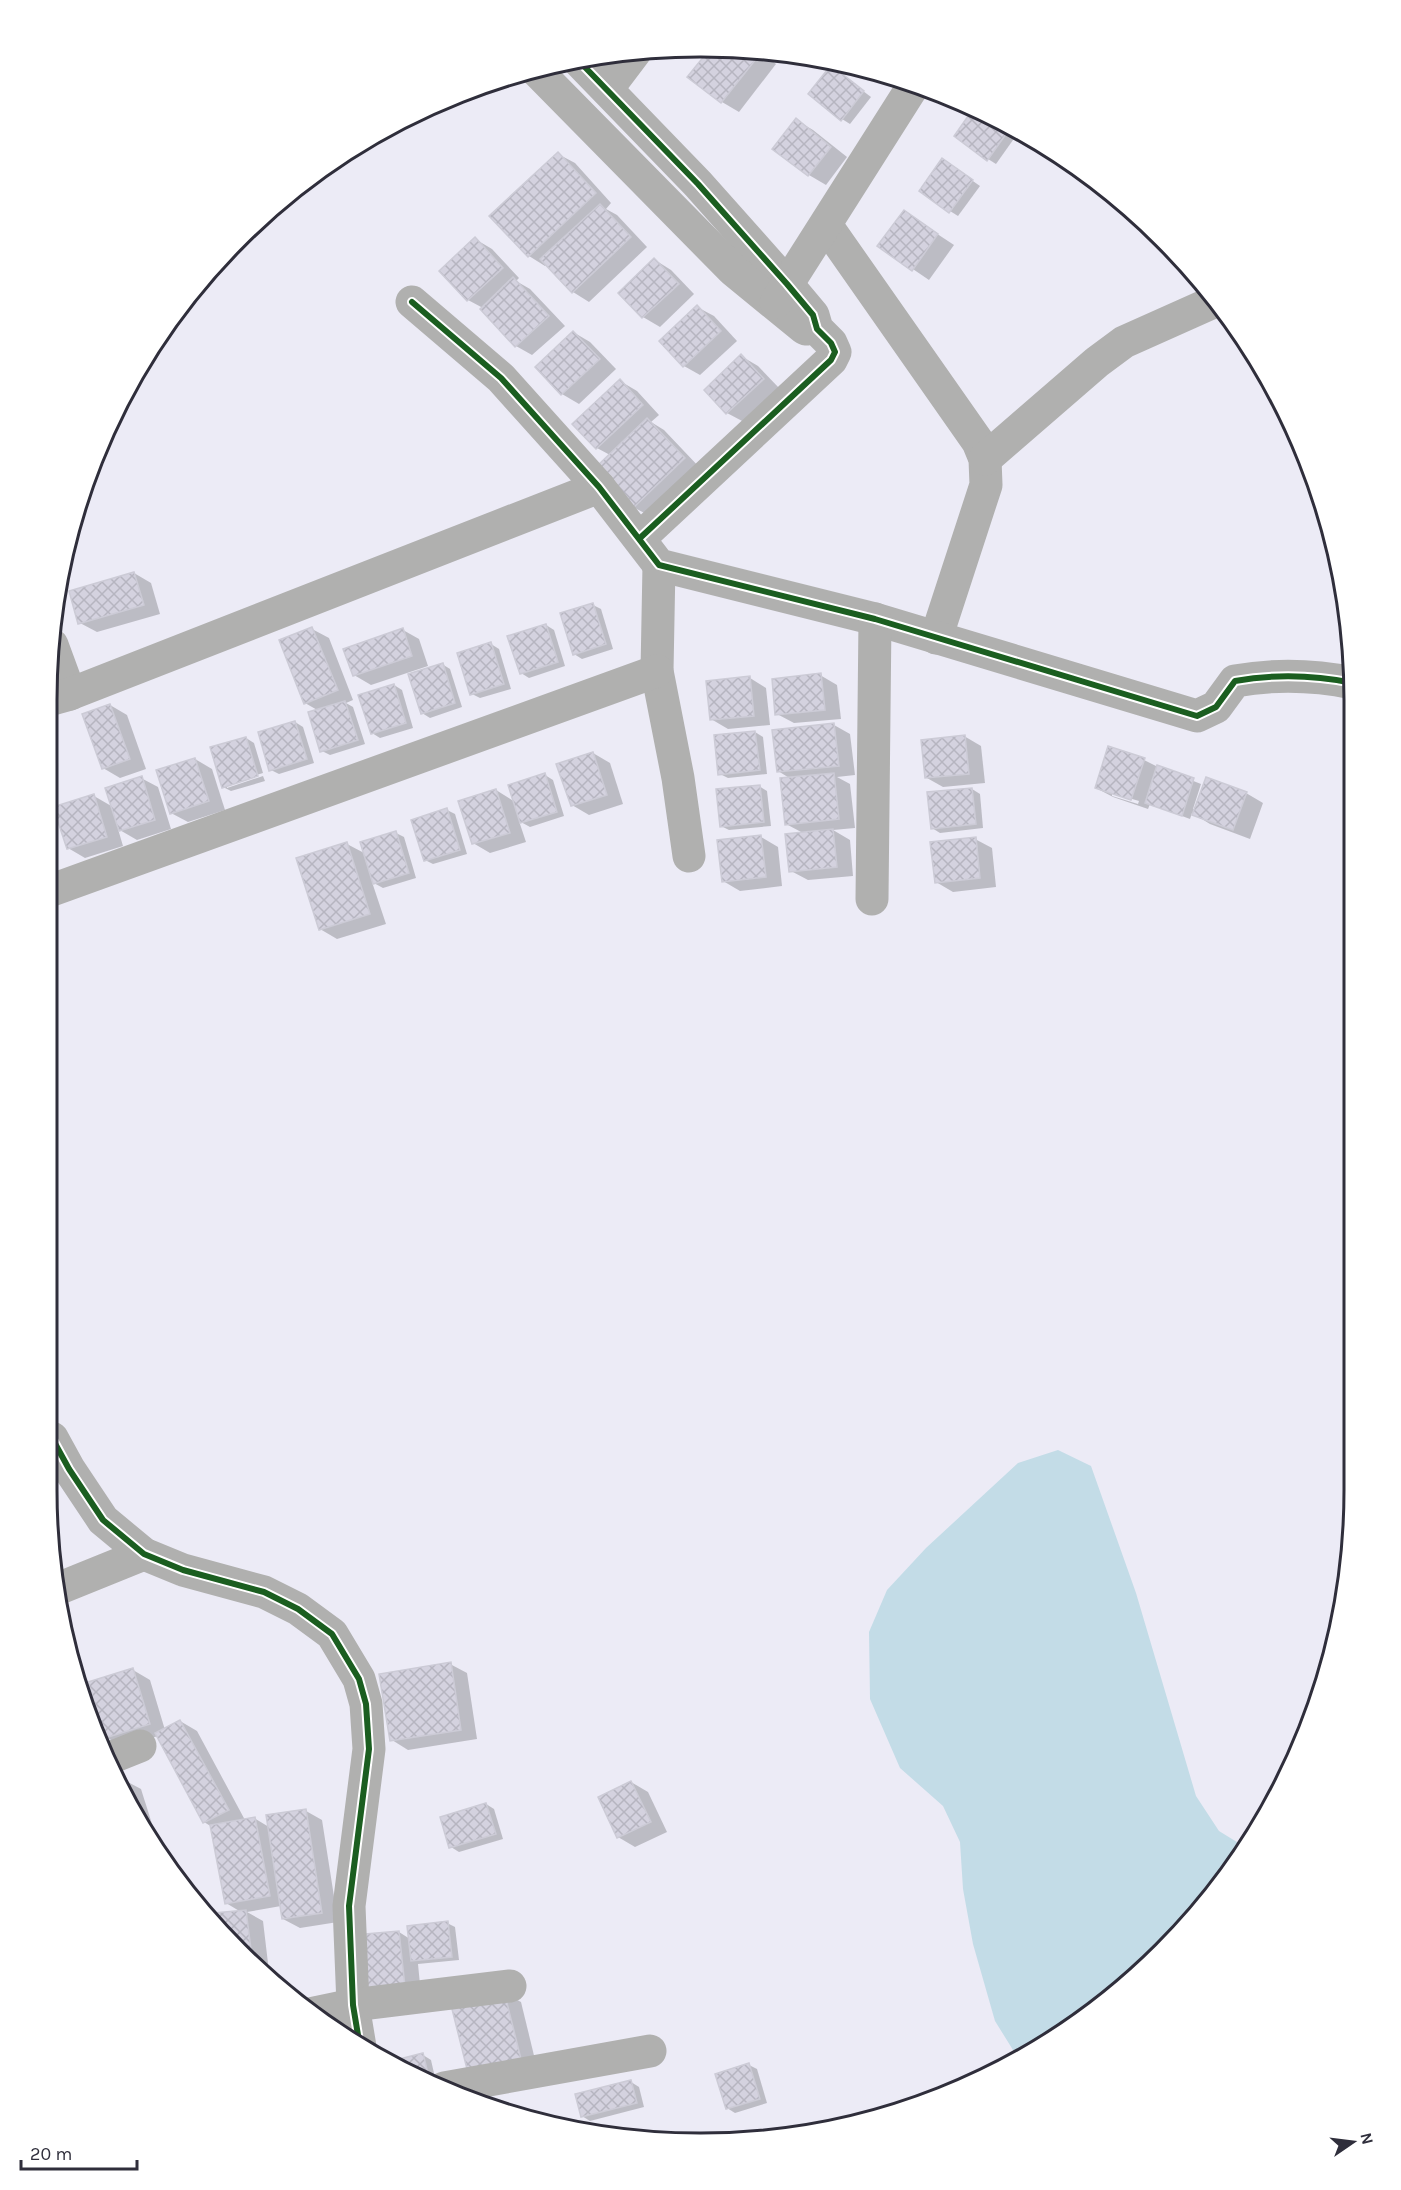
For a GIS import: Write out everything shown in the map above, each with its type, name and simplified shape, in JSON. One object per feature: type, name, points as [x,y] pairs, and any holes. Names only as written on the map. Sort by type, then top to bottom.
[{"type":"street","points":[[607,89],[628,62]]},
{"type":"street","points":[[586,68],[698,184],[781,294]]},
{"type":"street","points":[[543,77],[733,270],[781,294],[813,315],[817,330],[831,343],[835,352],[831,360],[640,538]]},
{"type":"street","points":[[781,294],[909,92]]},
{"type":"street","points":[[826,225],[978,442],[985,459],[986,485],[936,638]]},
{"type":"street","points":[[412,302],[501,378],[599,487],[640,538],[659,566],[657,671],[678,778],[689,856]]},
{"type":"street","points":[[985,459],[1097,362],[1124,342],[1207,305]]},
{"type":"street","points":[[58,677],[61,696],[599,487]]},
{"type":"street","points":[[659,566],[875,619],[1197,716],[1216,707],[1235,681],[1260,676],[1327,678],[1344,681]]},
{"type":"street","points":[[873,899],[875,619]]},
{"type":"street","points":[[57,888],[657,671]]},
{"type":"street","points":[[57,1447],[103,1520],[144,1554],[183,1570],[264,1592],[298,1609],[332,1634],[359,1679],[366,1704],[369,1749],[349,1906],[353,2005],[358,2034]]},
{"type":"street","points":[[65,1586],[144,1554]]},
{"type":"street","points":[[115,1756],[140,1746]]},
{"type":"street","points":[[324,2011],[353,2005],[510,1986]]},
{"type":"street","points":[[458,2085],[650,2051]]},
{"type":"water","points":[[1058,1450],[1091,1466],[1136,1593],[1196,1796],[1219,1831],[1238,1843],[1211,1881],[1156,1945],[1092,2000],[1058,2025],[1014,2051],[995,2021],[973,1944],[963,1889],[960,1842],[943,1806],[900,1768],[870,1699],[869,1632],[887,1590],[926,1548],[1018,1463]]},
{"type":"building","points":[[703,57],[756,60],[721,103],[687,77]]},
{"type":"building","points":[[828,69],[841,73],[864,91],[841,121],[808,94]]},
{"type":"building","points":[[968,116],[1006,134],[987,161],[954,136]]},
{"type":"building","points":[[796,118],[831,147],[808,176],[772,149]]},
{"type":"building","points":[[558,152],[596,193],[528,257],[489,216]]},
{"type":"building","points":[[942,158],[973,180],[949,213],[919,191]]},
{"type":"building","points":[[600,204],[631,237],[572,293],[540,259]]},
{"type":"building","points":[[904,210],[938,234],[912,271],[877,246]]},
{"type":"building","points":[[475,237],[503,268],[467,301],[439,271]]},
{"type":"building","points":[[654,258],[679,284],[642,318],[618,293]]},
{"type":"building","points":[[513,277],[549,316],[515,347],[480,309]]},
{"type":"building","points":[[697,305],[721,331],[683,367],[659,341]]},
{"type":"building","points":[[573,331],[600,359],[561,395],[535,367]]},
{"type":"building","points":[[741,354],[764,379],[726,414],[704,390]]},
{"type":"building","points":[[620,379],[643,405],[596,449],[572,424]]},
{"type":"building","points":[[647,418],[685,458],[633,508],[595,468]]},
{"type":"building","points":[[134,572],[144,605],[78,624],[69,591]]},
{"type":"building","points":[[593,603],[606,644],[573,655],[560,613]]},
{"type":"building","points":[[546,624],[558,662],[520,674],[507,636]]},
{"type":"building","points":[[312,627],[338,690],[304,704],[279,640]]},
{"type":"building","points":[[403,628],[412,656],[353,676],[343,649]]},
{"type":"building","points":[[491,642],[504,684],[470,695],[457,653]]},
{"type":"building","points":[[443,663],[455,703],[421,714],[408,674]]},
{"type":"building","points":[[821,673],[825,710],[775,715],[772,679]]},
{"type":"building","points":[[750,676],[754,716],[710,720],[706,681]]},
{"type":"building","points":[[394,684],[406,723],[371,734],[358,695]]},
{"type":"building","points":[[345,701],[358,740],[320,752],[308,712]]},
{"type":"building","points":[[110,704],[130,759],[102,769],[82,714]]},
{"type":"building","points":[[295,721],[307,759],[269,771],[258,732]]},
{"type":"building","points":[[834,723],[839,766],[777,772],[772,730]]},
{"type":"building","points":[[755,731],[760,770],[718,775],[714,735]]},
{"type":"building","points":[[965,735],[969,774],[925,778],[921,740]]},
{"type":"building","points":[[246,737],[258,776],[222,788],[210,747]]},
{"type":"building","points":[[1108,746],[1145,758],[1131,800],[1095,788]]},
{"type":"building","points":[[593,752],[607,795],[571,806],[556,764]]},
{"type":"building","points":[[195,758],[209,801],[170,814],[156,770]]},
{"type":"building","points":[[1157,765],[1194,778],[1182,816],[1145,803]]},
{"type":"building","points":[[545,773],[557,812],[520,823],[508,785]]},
{"type":"building","points":[[834,773],[839,819],[785,825],[780,778]]},
{"type":"building","points":[[142,776],[155,820],[119,831],[105,788]]},
{"type":"building","points":[[1206,777],[1247,792],[1233,830],[1192,815]]},
{"type":"building","points":[[760,785],[764,822],[720,827],[716,789]]},
{"type":"building","points":[[972,788],[976,824],[931,829],[927,792]]},
{"type":"building","points":[[496,789],[510,833],[472,844],[458,801]]},
{"type":"building","points":[[94,794],[107,837],[67,849],[57,819],[57,806]]},
{"type":"building","points":[[447,808],[460,850],[424,861],[411,820]]},
{"type":"building","points":[[833,829],[837,867],[789,872],[785,834]]},
{"type":"building","points":[[396,831],[409,873],[373,884],[360,842]]},
{"type":"building","points":[[761,835],[766,877],[722,882],[717,840]]},
{"type":"building","points":[[976,837],[980,878],[935,883],[930,842]]},
{"type":"building","points":[[347,842],[370,914],[319,930],[296,858]]},
{"type":"building","points":[[451,1662],[461,1730],[390,1741],[379,1674]]},
{"type":"building","points":[[133,1668],[150,1724],[107,1737],[88,1682]]},
{"type":"building","points":[[180,1720],[229,1810],[203,1823],[155,1733]]},
{"type":"building","points":[[631,1781],[651,1822],[617,1838],[598,1797]]},
{"type":"building","points":[[486,1803],[496,1834],[449,1848],[440,1817]]},
{"type":"building","points":[[306,1809],[322,1913],[282,1919],[266,1815]]},
{"type":"building","points":[[255,1817],[270,1896],[225,1904],[210,1825]]},
{"type":"building","points":[[246,1910],[251,1951],[245,1945],[216,1913]]},
{"type":"building","points":[[448,1921],[452,1957],[411,1961],[407,1926]]},
{"type":"building","points":[[399,1931],[406,1996],[361,2000],[354,1935]]},
{"type":"building","points":[[504,1991],[523,2067],[470,2081],[451,2005]]},
{"type":"building","points":[[423,2053],[428,2072],[416,2067],[401,2059]]},
{"type":"building","points":[[749,2063],[760,2099],[726,2109],[715,2074]]},
{"type":"building","points":[[631,2080],[637,2103],[581,2117],[575,2094]]},
{"type":"cycle path","points":[[585,68],[698,184],[787,284],[813,315],[817,329],[831,343],[835,352],[831,360],[640,538]]},
{"type":"cycle path","points":[[412,302],[501,378],[599,487],[659,565],[875,619],[1197,716],[1216,707],[1235,681],[1294,676],[1344,681]]},
{"type":"cycle path","points":[[57,1447],[103,1520],[144,1554],[183,1570],[264,1592],[298,1609],[332,1634],[359,1679],[366,1704],[369,1749],[349,1906],[353,2005],[358,2034]]}]
